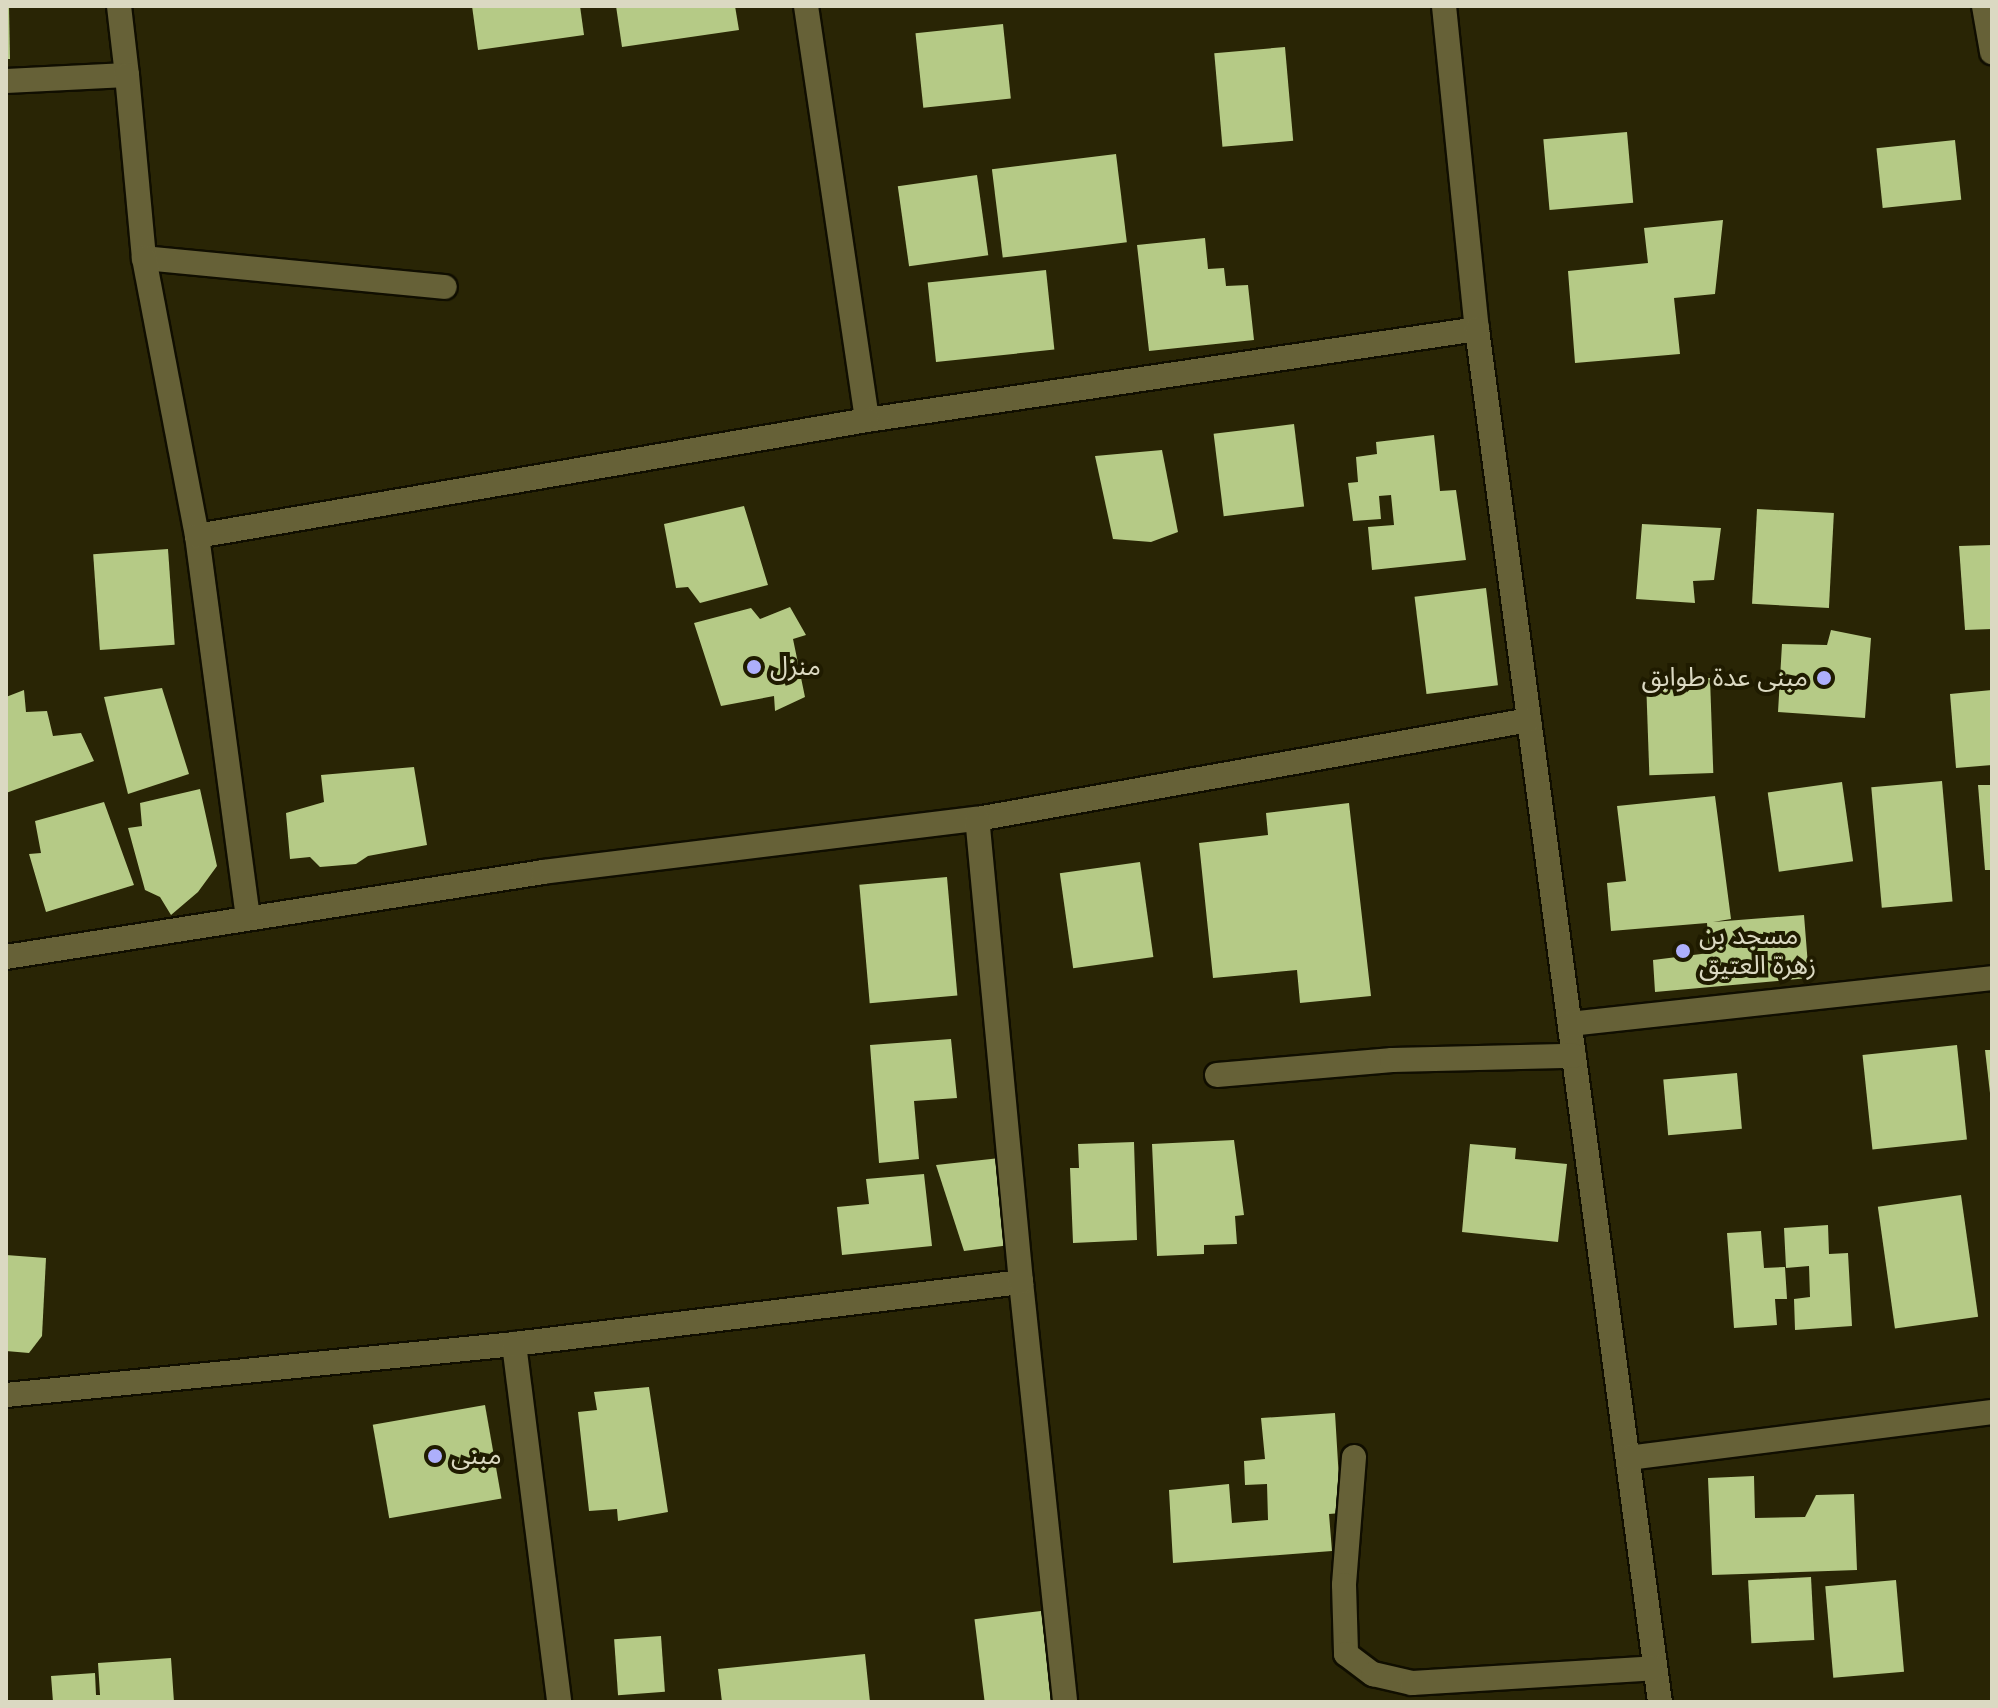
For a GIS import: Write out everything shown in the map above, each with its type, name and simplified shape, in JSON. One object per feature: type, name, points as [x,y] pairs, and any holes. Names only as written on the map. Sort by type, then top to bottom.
[{"type":"street","points":[[119,6],[144,258],[197,536],[248,918]]},
{"type":"street","points":[[806,6],[867,420]]},
{"type":"street","points":[[1444,6],[1477,329],[1660,1702]]},
{"type":"street","points":[[1984,6],[1992,52]]},
{"type":"street","points":[[6,81],[127,75]]},
{"type":"street","points":[[144,258],[445,287]]},
{"type":"street","points":[[197,536],[867,420],[1477,329]]},
{"type":"street","points":[[6,957],[543,872],[977,819],[1529,720]]},
{"type":"street","points":[[977,819],[1065,1702]]},
{"type":"street","points":[[1570,1024],[1992,978]]},
{"type":"street","points":[[1217,1075],[1392,1060],[1574,1056]]},
{"type":"street","points":[[6,1395],[514,1344],[1021,1282]]},
{"type":"street","points":[[514,1344],[559,1702]]},
{"type":"street","points":[[1628,1458],[1992,1412]]},
{"type":"street","points":[[1354,1457],[1344,1585],[1346,1654],[1373,1674],[1412,1683],[1655,1668]]},
{"type":"building","points":[[6,6],[9,6],[10,59],[6,59]]},
{"type":"building","points":[[472,6],[580,6],[584,35],[478,50]]},
{"type":"building","points":[[616,6],[735,6],[739,30],[622,47]]},
{"type":"building","points":[[1003,24],[1011,99],[923,108],[915,33]]},
{"type":"building","points":[[1285,47],[1293,141],[1222,147],[1214,53]]},
{"type":"building","points":[[1627,132],[1633,203],[1550,210],[1543,139]]},
{"type":"building","points":[[1955,140],[1961,200],[1883,208],[1876,148]]},
{"type":"building","points":[[1116,154],[1127,242],[1003,258],[992,169]]},
{"type":"building","points":[[977,175],[988,255],[909,266],[898,186]]},
{"type":"building","points":[[1723,220],[1715,294],[1674,298],[1680,354],[1575,363],[1568,271],[1648,263],[1644,228]]},
{"type":"building","points":[[1205,238],[1208,269],[1224,268],[1226,286],[1248,285],[1254,340],[1149,351],[1137,245]]},
{"type":"building","points":[[1046,270],[1054,350],[936,362],[928,282]]},
{"type":"building","points":[[1294,424],[1304,506],[1224,516],[1214,434]]},
{"type":"building","points":[[1434,435],[1440,491],[1456,490],[1466,560],[1372,570],[1368,527],[1394,525],[1391,495],[1379,496],[1381,519],[1353,521],[1348,483],[1358,482],[1356,457],[1377,454],[1376,442]]},
{"type":"building","points":[[1162,450],[1178,532],[1151,542],[1113,539],[1095,456]]},
{"type":"building","points":[[744,506],[768,585],[700,603],[688,587],[676,588],[664,524]]},
{"type":"building","points":[[1757,509],[1834,513],[1829,608],[1752,604]]},
{"type":"building","points":[[1642,524],[1721,528],[1714,580],[1693,581],[1695,603],[1636,599]]},
{"type":"building","points":[[1992,545],[1992,629],[1965,630],[1959,546]]},
{"type":"building","points":[[168,549],[175,645],[100,650],[93,554]]},
{"type":"building","points":[[1486,588],[1498,685],[1426,694],[1415,597]]},
{"type":"building","name":"منزل","points":[[790,607],[806,635],[793,639],[805,697],[775,711],[774,696],[721,706],[694,623],[751,608],[760,619]]},
{"type":"building","name":"مبنى عدة طوابق","points":[[1831,630],[1871,638],[1865,718],[1778,712],[1782,644],[1827,645]]},
{"type":"building","points":[[1710,678],[1713,773],[1649,775],[1646,680]]},
{"type":"building","points":[[162,688],[189,774],[128,794],[104,697]]},
{"type":"building","points":[[24,690],[26,712],[47,711],[53,736],[81,733],[94,761],[6,793],[6,697]]},
{"type":"building","points":[[1992,690],[1992,765],[1956,768],[1950,694]]},
{"type":"building","points":[[414,767],[427,845],[368,856],[356,864],[320,867],[310,857],[290,859],[286,813],[324,802],[321,775]]},
{"type":"building","points":[[1942,781],[1953,902],[1882,908],[1871,787]]},
{"type":"building","points":[[1842,782],[1853,861],[1779,872],[1768,792]]},
{"type":"building","points":[[1978,785],[1992,785],[1992,870],[1985,870]]},
{"type":"building","points":[[200,789],[217,866],[198,892],[171,915],[160,897],[145,890],[128,828],[142,826],[140,803]]},
{"type":"building","points":[[1715,796],[1731,919],[1713,922],[1804,915],[1809,978],[1655,992],[1653,960],[1709,953],[1707,923],[1611,931],[1607,883],[1626,881],[1617,806]]},
{"type":"building","points":[[104,802],[134,885],[46,912],[29,854],[41,853],[35,821]]},
{"type":"building","points":[[1349,803],[1371,996],[1300,1003],[1297,970],[1213,978],[1199,843],[1268,835],[1266,813]]},
{"type":"building","points":[[1140,862],[1153,957],[1073,968],[1060,873]]},
{"type":"building","points":[[947,877],[957,996],[870,1003],[859,885]]},
{"type":"building","points":[[951,1039],[957,1098],[914,1101],[919,1159],[879,1163],[870,1045]]},
{"type":"building","points":[[1957,1045],[1967,1139],[1872,1149],[1863,1055]]},
{"type":"building","points":[[1985,1050],[1992,1050],[1992,1093],[1990,1093]]},
{"type":"building","points":[[1737,1073],[1742,1129],[1668,1135],[1663,1079]]},
{"type":"building","points":[[1234,1140],[1244,1215],[1235,1216],[1237,1244],[1204,1245],[1204,1254],[1157,1256],[1152,1144]]},
{"type":"building","points":[[1134,1142],[1137,1240],[1073,1243],[1070,1168],[1079,1168],[1078,1144]]},
{"type":"building","points":[[1470,1144],[1516,1148],[1515,1159],[1567,1164],[1558,1242],[1462,1232]]},
{"type":"building","points":[[1000,1158],[1010,1245],[964,1251],[936,1165]]},
{"type":"building","points":[[924,1174],[932,1246],[842,1255],[837,1207],[869,1204],[866,1179]]},
{"type":"building","points":[[1961,1195],[1978,1317],[1895,1328],[1878,1207]]},
{"type":"building","points":[[1828,1225],[1829,1254],[1848,1253],[1852,1326],[1795,1330],[1794,1299],[1810,1297],[1809,1266],[1786,1268],[1784,1228]]},
{"type":"building","points":[[1761,1231],[1764,1268],[1785,1267],[1787,1299],[1775,1299],[1777,1325],[1734,1328],[1727,1233]]},
{"type":"building","points":[[6,1255],[46,1258],[42,1336],[29,1353],[6,1351]]},
{"type":"building","points":[[649,1387],[668,1512],[618,1521],[617,1509],[589,1511],[578,1412],[597,1410],[594,1392]]},
{"type":"building","name":"مبنى","points":[[485,1405],[501,1499],[389,1518],[373,1425]]},
{"type":"building","points":[[1335,1413],[1341,1513],[1329,1514],[1332,1551],[1173,1563],[1169,1490],[1229,1484],[1232,1523],[1268,1520],[1267,1484],[1245,1485],[1244,1461],[1265,1459],[1261,1418]]},
{"type":"building","points":[[1754,1476],[1755,1518],[1805,1517],[1816,1495],[1854,1494],[1857,1570],[1712,1575],[1708,1478]]},
{"type":"building","points":[[1811,1577],[1814,1640],[1751,1643],[1748,1580]]},
{"type":"building","points":[[1896,1580],[1904,1672],[1833,1678],[1825,1586]]},
{"type":"building","points":[[1041,1611],[1052,1702],[985,1702],[974,1619]]},
{"type":"building","points":[[661,1636],[665,1692],[618,1695],[614,1639]]},
{"type":"building","points":[[865,1654],[870,1702],[722,1702],[718,1669]]},
{"type":"building","points":[[171,1658],[174,1702],[53,1702],[51,1676],[95,1673],[96,1695],[100,1695],[98,1663]]},
{"type":"place","name":"منزل","points":[[754,667]]},
{"type":"place","name":"مبنى عدة طوابق","points":[[1824,678]]},
{"type":"place","name":"مسجد بن زهرة العتيق","points":[[1683,951]]},
{"type":"place","name":"مبنى","points":[[435,1456]]}]
